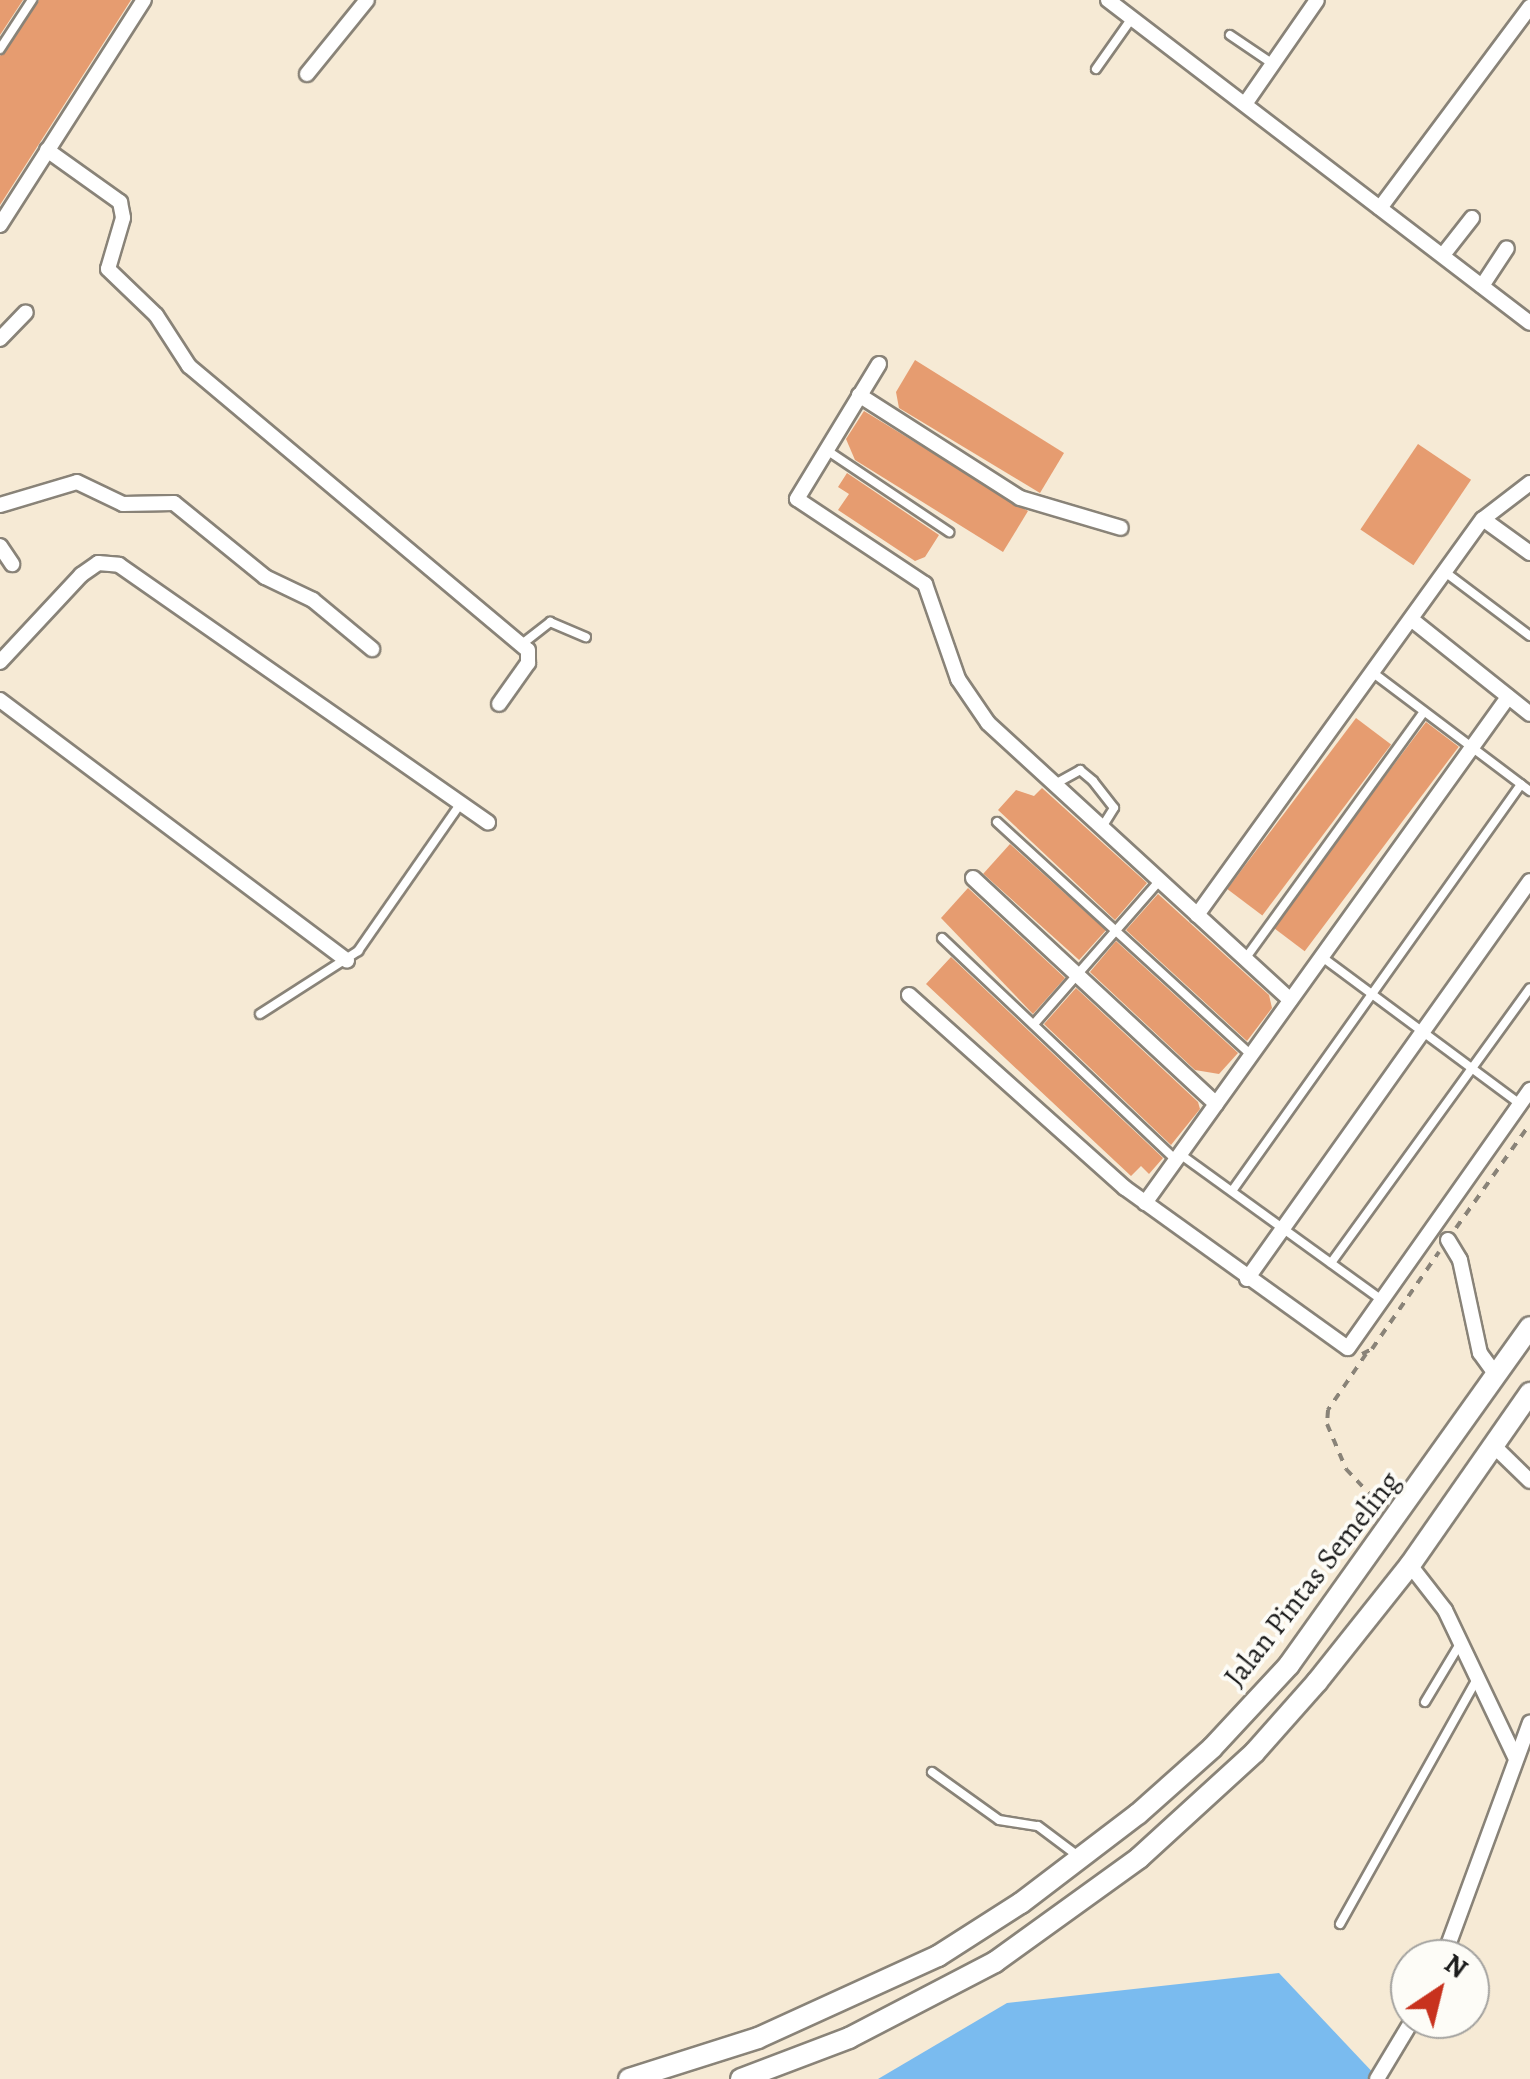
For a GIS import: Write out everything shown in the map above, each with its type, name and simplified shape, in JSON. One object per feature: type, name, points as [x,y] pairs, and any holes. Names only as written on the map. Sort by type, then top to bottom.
[{"type":"main road","name":"Jalan Pintas Semeling","points":[[630,2079],[845,2003],[978,1932],[1082,1860],[1187,1771],[1265,1693],[1398,1520],[1530,1327]]},
{"type":"main road","points":[[741,2079],[907,2010],[995,1962],[1103,1888],[1255,1752],[1410,1565],[1530,1393]]},
{"type":"street","points":[[0,225],[144,0]]},
{"type":"street","points":[[306,74],[366,0]]},
{"type":"street","points":[[1108,0],[1529,322]]},
{"type":"street","points":[[1245,104],[1317,0]]},
{"type":"street","points":[[1380,208],[1530,7]]},
{"type":"street","points":[[48,150],[120,202],[122,229],[108,269],[156,316],[190,366],[522,644],[528,662],[499,704]]},
{"type":"street","points":[[1443,255],[1472,218]]},
{"type":"street","points":[[1482,286],[1507,248]]},
{"type":"street","points":[[0,339],[26,312]]},
{"type":"street","points":[[879,364],[824,448],[798,499],[925,584],[966,695],[1055,784],[1290,1000]]},
{"type":"street","points":[[860,395],[1020,498],[1121,528]]},
{"type":"street","points":[[0,505],[77,482],[123,504],[174,504],[265,577],[312,600],[372,649]]},
{"type":"street","points":[[1197,915],[1483,519],[1530,483]]},
{"type":"street","points":[[1483,519],[1530,553]]},
{"type":"street","points":[[0,546],[12,564]]},
{"type":"street","points":[[0,662],[81,574],[98,563],[118,565],[488,822]]},
{"type":"street","points":[[1411,619],[1530,714]]},
{"type":"street","points":[[1145,1203],[1508,698]]},
{"type":"street","points":[[0,700],[346,961]]},
{"type":"street","points":[[972,878],[1216,1104]]},
{"type":"street","points":[[1247,1278],[1530,881]]},
{"type":"street","points":[[908,995],[1145,1203],[1348,1348],[1530,1090]]},
{"type":"street","points":[[1448,1240],[1460,1260],[1480,1353],[1497,1376]]},
{"type":"street","points":[[1494,1446],[1530,1481]]},
{"type":"street","points":[[1410,1565],[1461,1642],[1516,1759]]},
{"type":"street","points":[[1450,1939],[1530,1723]]},
{"type":"street","points":[[1378,2079],[1401,2039]]},
{"type":"lane","points":[[0,49],[32,0]]},
{"type":"lane","points":[[1096,69],[1132,18]]},
{"type":"lane","points":[[1230,35],[1272,64]]},
{"type":"lane","points":[[824,448],[949,532]]},
{"type":"lane","points":[[1444,572],[1530,636]]},
{"type":"lane","points":[[522,644],[550,622],[586,637]]},
{"type":"lane","points":[[1372,672],[1530,792]]},
{"type":"lane","points":[[1245,959],[1424,712]]},
{"type":"lane","points":[[1055,784],[1068,772],[1080,770],[1094,781],[1114,808],[1102,828]]},
{"type":"lane","points":[[1232,1191],[1521,784]]},
{"type":"lane","points":[[260,1014],[346,961],[461,803]]},
{"type":"lane","points":[[998,822],[1251,1055]]},
{"type":"lane","points":[[1034,1024],[1159,880]]},
{"type":"lane","points":[[942,938],[1178,1157],[1232,1191],[1382,1300]]},
{"type":"lane","points":[[1322,956],[1520,1104]]},
{"type":"lane","points":[[1331,1263],[1530,988]]},
{"type":"lane","points":[[1425,1702],[1461,1642]]},
{"type":"lane","points":[[1340,1924],[1477,1679]]},
{"type":"lane","points":[[932,1772],[999,1820],[1038,1826],[1082,1860]]},
{"type":"path","points":[[1366,1354],[1328,1410],[1327,1424],[1346,1469],[1398,1520]]},
{"type":"water","points":[[1279,1973],[1379,2079],[878,2079],[1007,2003]]},
{"type":"building","points":[[0,0],[23,0],[0,35]]},
{"type":"building","points":[[39,0],[131,0],[0,205],[0,56]]},
{"type":"building","points":[[915,360],[1064,453],[1040,493],[899,408],[896,392]]},
{"type":"building","points":[[864,411],[1028,511],[1003,552],[855,460],[846,439]]},
{"type":"building","points":[[1418,444],[1471,480],[1413,565],[1360,529]]},
{"type":"building","points":[[847,473],[939,535],[925,557],[915,561],[838,510],[849,494],[838,487]]},
{"type":"building","points":[[1356,718],[1391,744],[1262,915],[1227,889]]},
{"type":"building","points":[[1426,722],[1459,747],[1305,951],[1272,926]]},
{"type":"building","points":[[1042,788],[1147,883],[1115,920],[998,810],[1016,790],[1034,796]]},
{"type":"building","points":[[1010,844],[1106,930],[1079,960],[983,874]]},
{"type":"building","points":[[968,888],[1065,978],[1033,1014],[941,918]]},
{"type":"building","points":[[1158,894],[1269,995],[1272,1008],[1247,1041],[1126,930]]},
{"type":"building","points":[[1116,941],[1238,1053],[1219,1074],[1195,1070],[1090,972]]},
{"type":"building","points":[[951,957],[1163,1158],[1149,1174],[1141,1166],[1131,1176],[926,984]]},
{"type":"building","points":[[1076,988],[1198,1102],[1200,1109],[1171,1145],[1044,1024]]}]
